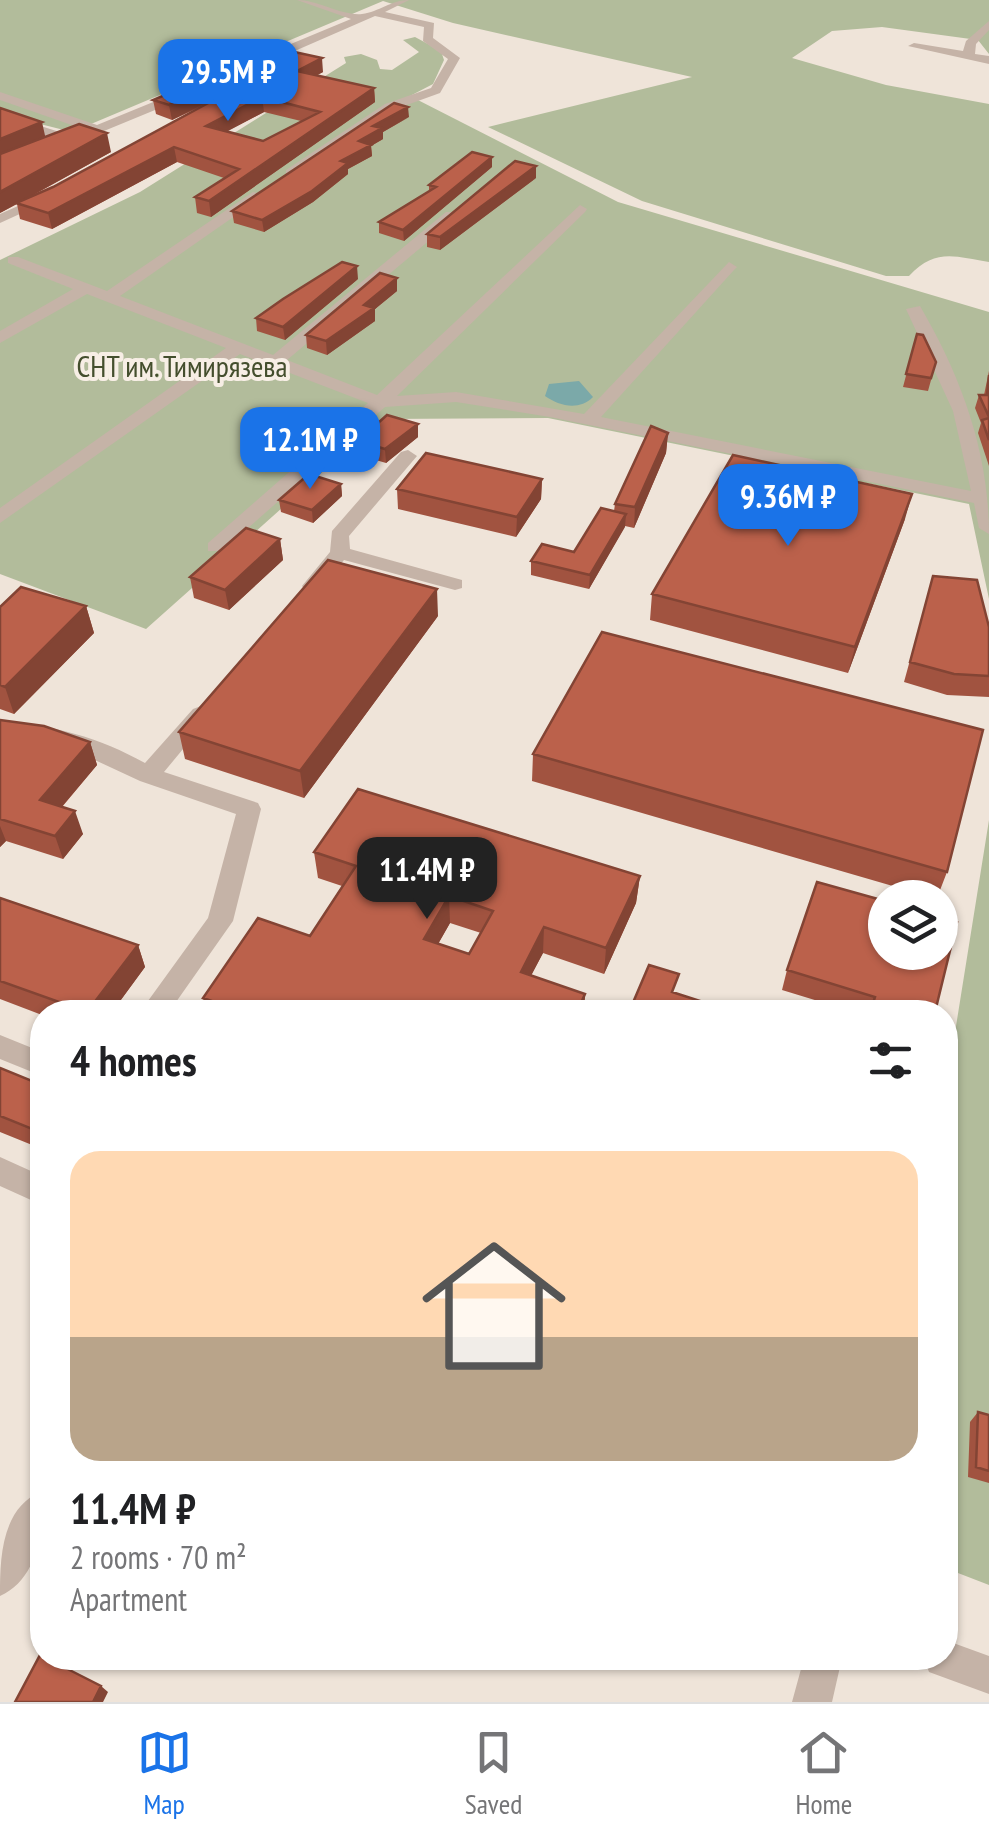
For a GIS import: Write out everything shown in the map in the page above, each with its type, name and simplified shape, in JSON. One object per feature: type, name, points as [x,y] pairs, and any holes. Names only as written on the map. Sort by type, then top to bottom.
[{"type":"street","points":[[108,297],[389,107],[436,90],[454,58],[427,39],[430,25],[302,0]]},
{"type":"street","points":[[239,70],[404,0]]},
{"type":"street","points":[[969,56],[970,43],[989,24]]},
{"type":"street","points":[[914,46],[989,60]]},
{"type":"street","points":[[46,150],[204,85]]},
{"type":"street","points":[[0,96],[120,141]]},
{"type":"street","points":[[0,117],[72,140]]},
{"type":"street","points":[[0,219],[64,188]]},
{"type":"street","points":[[275,362],[468,200]]},
{"type":"street","points":[[215,546],[380,402],[580,208]]},
{"type":"street","points":[[4,256],[380,402],[456,397],[982,499]]},
{"type":"street","points":[[588,420],[729,267]]},
{"type":"street","points":[[0,338],[86,288]]},
{"type":"street","points":[[914,309],[962,411],[989,528]]},
{"type":"street","points":[[0,517],[238,348]]},
{"type":"street","points":[[302,598],[340,553],[339,536],[408,456]]},
{"type":"street","points":[[340,553],[455,584]]},
{"type":"street","points":[[148,776],[212,701]]},
{"type":"street","points":[[0,730],[40,730],[109,753],[148,776],[249,809],[220,921],[163,1000]]},
{"type":"street","points":[[0,1047],[30,1059]]},
{"type":"street","points":[[0,1172],[30,1185]]},
{"type":"street","points":[[0,1577],[30,1528]]},
{"type":"street","points":[[958,1663],[989,1674]]},
{"type":"street","points":[[812,1702],[820,1670]]},
{"type":"green space","points":[[0,0],[989,0],[989,54],[978,40],[882,27],[832,31],[792,58],[886,85],[989,104],[989,262],[946,256],[928,261],[909,276],[886,276],[642,201],[488,127],[692,77],[453,23],[383,1],[72,132],[0,114]]},
{"type":"green space","name":"СНТ им. Тимирязева","points":[[415,37],[441,51],[444,60],[433,84],[410,96],[618,202],[989,312],[989,599],[969,504],[548,418],[382,419],[146,629],[0,574],[0,260],[140,192],[346,63],[344,57],[361,54],[377,60],[380,69],[392,70],[419,52],[403,40]]},
{"type":"green space","points":[[989,820],[989,1585],[958,1573],[958,1014]]},
{"type":"water","points":[[579,381],[593,397],[582,404],[563,404],[545,396],[549,384]]},
{"type":"building","points":[[276,48],[322,58],[297,71],[374,88],[209,201],[195,197],[239,169],[174,147],[48,213],[16,203],[212,101],[223,103],[230,94],[208,87],[169,105],[153,100]],"holes":[[[262,97],[320,112],[263,141],[206,126]]]},
{"type":"building","points":[[394,103],[408,107],[373,126],[382,128],[359,141],[371,145],[341,161],[348,163],[312,191],[262,220],[232,211]]},
{"type":"building","points":[[0,108],[42,122],[0,139]]},
{"type":"building","points":[[79,124],[107,133],[0,192],[0,154]]},
{"type":"building","points":[[472,152],[492,157],[403,230],[379,222],[436,187],[429,185]]},
{"type":"building","points":[[515,161],[536,166],[440,237],[427,234]]},
{"type":"building","points":[[342,262],[357,266],[283,327],[256,318],[283,299]]},
{"type":"building","points":[[380,273],[397,278],[364,305],[374,308],[326,341],[306,335]]},
{"type":"building","points":[[917,334],[923,335],[936,362],[931,378],[906,374]]},
{"type":"building","points":[[989,375],[989,417],[979,395],[987,395]]},
{"type":"building","points":[[387,415],[418,424],[385,449],[358,441]]},
{"type":"building","points":[[989,418],[989,440],[982,420]]},
{"type":"building","points":[[651,426],[668,433],[635,507],[615,504]]},
{"type":"building","points":[[426,453],[542,479],[517,517],[397,489]]},
{"type":"building","points":[[733,455],[912,494],[855,647],[652,594]]},
{"type":"building","points":[[309,474],[341,484],[312,510],[279,500]]},
{"type":"building","points":[[601,508],[626,514],[590,575],[531,561],[542,544],[574,552]]},
{"type":"building","points":[[246,528],[280,539],[225,590],[190,577]]},
{"type":"building","points":[[328,560],[437,589],[300,771],[179,732]]},
{"type":"building","points":[[933,576],[977,580],[989,627],[989,676],[954,674],[910,662]]},
{"type":"building","points":[[21,587],[86,606],[5,687],[0,685],[0,607]]},
{"type":"building","points":[[602,632],[983,730],[947,872],[533,754]]},
{"type":"building","points":[[0,720],[44,726],[90,742],[40,800],[75,811],[55,836],[0,819]]},
{"type":"building","points":[[358,789],[640,876],[606,948],[544,927],[521,972],[585,994],[582,1000],[203,998],[258,918],[310,936],[356,866],[314,852]],"holes":[[[449,896],[493,911],[469,954],[424,939]]]},
{"type":"building","points":[[817,882],[868,896],[868,970],[945,970],[938,1000],[874,1000],[875,997],[787,970]]},
{"type":"building","points":[[0,898],[138,945],[96,1000],[53,1000],[0,981]]},
{"type":"building","points":[[649,965],[679,974],[672,992],[697,1000],[634,1000]]},
{"type":"building","points":[[0,1068],[30,1080],[30,1128],[0,1116]]},
{"type":"building","points":[[978,1412],[989,1415],[989,1471],[976,1467]]},
{"type":"building","points":[[32,1670],[70,1670],[101,1686],[93,1702],[15,1702]]}]
